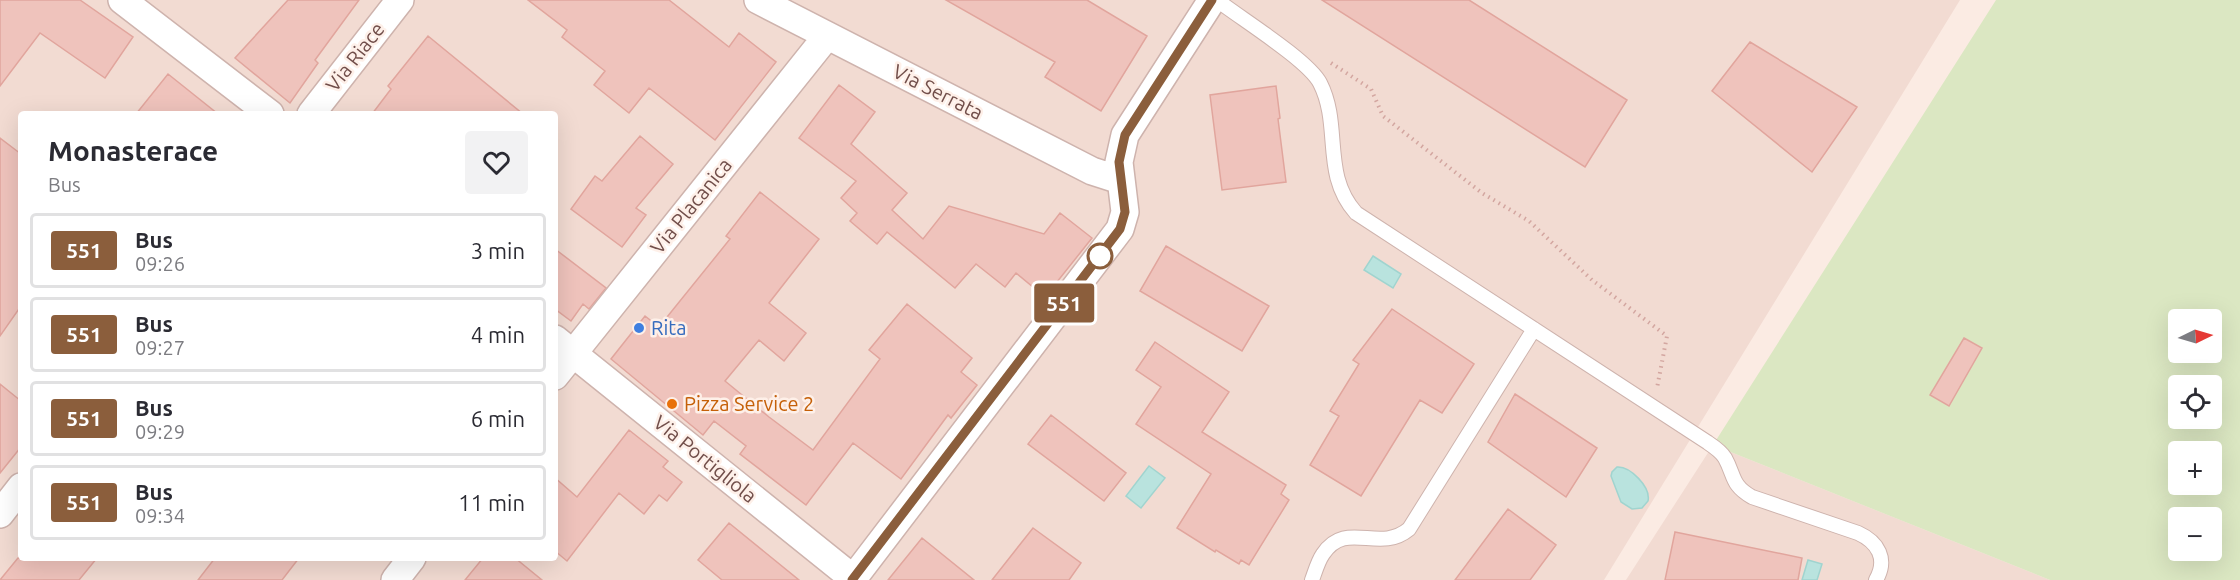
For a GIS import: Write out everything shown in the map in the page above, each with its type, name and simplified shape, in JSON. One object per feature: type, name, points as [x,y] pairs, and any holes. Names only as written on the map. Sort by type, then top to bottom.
[{"type":"street","points":[[122,0],[266,111]]},
{"type":"street","name":"Via Riace","points":[[313,111],[400,0]]},
{"type":"street","name":"Via Serrata","points":[[758,0],[1092,171],[1120,180]]},
{"type":"street","points":[[853,580],[1120,229],[1125,212],[1120,180],[1120,152],[1125,135],[1214,0]]},
{"type":"street","name":"Via Placanica","points":[[558,366],[564,346],[827,36]]},
{"type":"street","name":"Via Portigliola","points":[[564,346],[853,580]]},
{"type":"street","points":[[0,514],[18,491]]},
{"type":"street","points":[[395,580],[410,561]]},
{"type":"lane","points":[[1214,0],[1304,64],[1319,81],[1326,100],[1336,176],[1343,197],[1356,213],[1707,442],[1724,456],[1733,480],[1744,492],[1752,497],[1858,533],[1874,542],[1881,557],[1881,567],[1876,580]]},
{"type":"lane","points":[[1311,580],[1323,554],[1336,541],[1352,536],[1375,540],[1394,539],[1409,529],[1534,329]]},
{"type":"path","points":[[1323,57],[1371,89],[1383,116],[1482,194],[1529,221],[1592,280],[1667,336],[1654,406]]},
{"type":"shaded area","points":[[0,0],[1960,0],[1604,580],[0,580]]},
{"type":"shaded area","points":[[1713,445],[2050,580],[1626,580]]},
{"type":"green space","points":[[1996,0],[2240,0],[2240,580],[2050,580],[1713,445]]},
{"type":"water","points":[[1373,256],[1401,274],[1393,288],[1364,270]]},
{"type":"water","points":[[1149,466],[1165,478],[1141,508],[1126,496]]},
{"type":"water","points":[[1617,467],[1628,470],[1643,484],[1648,501],[1642,508],[1632,509],[1621,502],[1611,476]]},
{"type":"water","points":[[1808,560],[1822,564],[1817,580],[1802,580]]},
{"type":"building","points":[[0,0],[80,0],[133,37],[105,78],[40,33],[0,86]]},
{"type":"building","points":[[288,0],[359,0],[315,60],[318,63],[290,103],[235,58]]},
{"type":"building","points":[[528,0],[669,0],[729,47],[739,33],[776,62],[715,140],[649,88],[629,113],[594,85],[605,71],[562,37],[567,30]]},
{"type":"building","points":[[946,0],[1087,0],[1147,36],[1101,111],[1045,77],[1055,62]]},
{"type":"building","points":[[1322,0],[1469,0],[1627,100],[1585,167]]},
{"type":"building","points":[[428,36],[519,111],[374,111],[391,89],[388,86]]},
{"type":"building","points":[[1750,42],[1857,107],[1812,172],[1712,91]]},
{"type":"building","points":[[168,74],[214,111],[138,111]]},
{"type":"building","points":[[839,85],[875,112],[851,144],[907,193],[892,210],[923,239],[949,206],[1044,234],[1060,213],[1092,238],[1045,297],[1016,273],[1005,287],[976,264],[955,288],[887,232],[877,244],[850,221],[857,213],[841,198],[856,181],[799,138]]},
{"type":"building","points":[[1276,86],[1286,182],[1222,190],[1210,95]]},
{"type":"building","points":[[640,136],[673,164],[636,208],[646,215],[622,247],[571,209],[595,176],[602,181]]},
{"type":"building","points":[[0,138],[18,152],[18,310],[0,336]]},
{"type":"building","points":[[760,192],[819,239],[769,303],[806,333],[784,361],[759,340],[725,381],[769,417],[813,450],[880,359],[869,350],[907,304],[972,358],[961,372],[977,385],[951,418],[948,415],[901,479],[853,443],[806,505],[740,454],[746,446],[714,421],[703,435],[611,359],[645,316],[659,327],[730,239],[726,236]]},
{"type":"building","points":[[1166,246],[1269,306],[1242,351],[1140,291]]},
{"type":"building","points":[[558,251],[606,288],[589,309],[583,304],[571,321],[558,311]]},
{"type":"building","points":[[1392,309],[1474,364],[1442,413],[1420,400],[1361,496],[1310,465],[1339,416],[1330,411],[1359,364],[1353,360]]},
{"type":"building","points":[[1964,338],[1982,348],[1949,406],[1930,395]]},
{"type":"building","points":[[1155,342],[1229,392],[1202,432],[1286,485],[1281,494],[1289,500],[1249,565],[1241,560],[1239,564],[1216,550],[1215,552],[1177,528],[1211,474],[1136,424],[1161,387],[1136,370]]},
{"type":"building","points":[[0,384],[18,399],[18,451],[0,473]]},
{"type":"building","points":[[1515,394],[1597,448],[1566,497],[1488,442]]},
{"type":"building","points":[[1051,415],[1126,473],[1104,501],[1028,444]]},
{"type":"building","points":[[629,430],[668,461],[663,467],[682,482],[667,501],[659,495],[644,514],[619,493],[567,561],[558,554],[558,481],[577,497]]},
{"type":"building","points":[[1508,509],[1556,545],[1530,580],[1455,580]]},
{"type":"building","points":[[729,523],[799,580],[722,580],[698,560]]},
{"type":"building","points":[[1033,528],[1081,563],[1069,580],[992,580]]},
{"type":"building","points":[[1675,532],[1802,558],[1798,580],[1665,580]]},
{"type":"building","points":[[922,538],[974,580],[888,580]]},
{"type":"building","points":[[18,558],[18,561],[95,561],[79,580],[0,580]]},
{"type":"building","points":[[213,561],[297,561],[282,580],[198,580]]},
{"type":"building","points":[[481,561],[519,561],[542,580],[465,580]]},
{"type":"bus line","name":"551","points":[[852,580],[1120,229],[1125,212],[1119,162],[1125,135],[1212,0]]},
{"type":"place","name":"Rita","points":[[639,328]]},
{"type":"place","name":"Pizza Service 2","points":[[672,404]]}]
